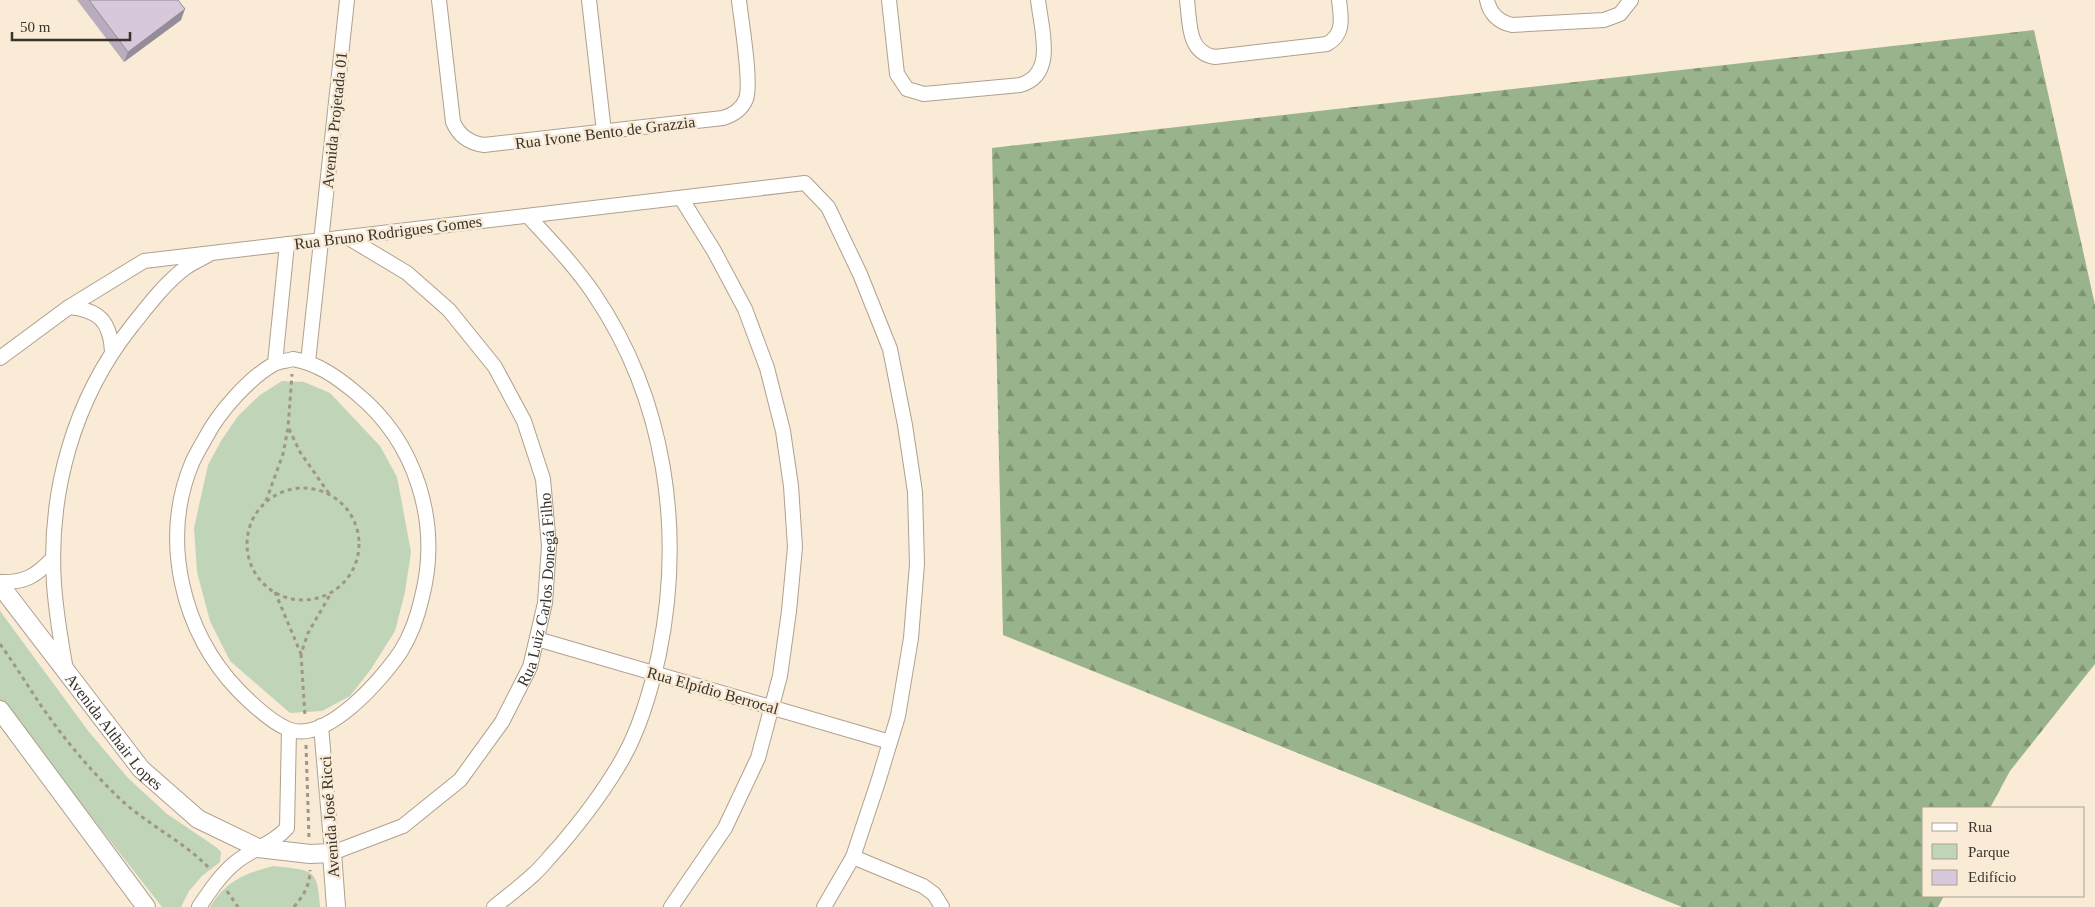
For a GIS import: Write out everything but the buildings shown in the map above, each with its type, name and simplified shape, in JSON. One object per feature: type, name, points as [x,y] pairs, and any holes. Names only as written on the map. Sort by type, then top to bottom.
[{"type":"street","name":"Avenida Projetada 01","points":[[322,240],[347,0]]},
{"type":"street","name":"Rua Ivone Bento de Grazzia","points":[[440,0],[451,117],[455,128],[463,137],[472,143],[484,145],[723,118],[737,111],[744,103],[748,93],[739,0]]},
{"type":"street","points":[[589,0],[604,132]]},
{"type":"street","points":[[889,0],[897,74],[907,89],[924,94],[1020,86],[1029,82],[1042,68],[1044,59],[1038,0]]},
{"type":"street","points":[[1187,0],[1191,36],[1200,51],[1211,57],[1219,58],[1319,46],[1334,40],[1341,25],[1339,0]]},
{"type":"street","points":[[1487,0],[1490,9],[1496,17],[1503,22],[1517,25],[1604,20],[1615,16],[1627,5]]},
{"type":"street","name":"Rua Bruno Rodrigues Gomes","points":[[0,358],[69,307],[144,260],[805,183],[828,207],[860,274],[890,349],[907,434],[915,492],[917,564],[911,638],[898,716],[890,742]]},
{"type":"street","points":[[671,907],[725,828],[758,758],[780,676],[790,611],[795,547],[791,486],[783,431],[767,368],[745,309],[714,251],[681,198]]},
{"type":"street","points":[[494,907],[536,873],[579,823],[623,758],[650,696],[665,624],[671,565],[668,507],[661,451],[646,397],[623,344],[599,303],[560,251],[528,216]]},
{"type":"street","name":"Rua Luiz Carlos Donegá Filho","points":[[258,848],[310,854],[332,853],[403,826],[460,780],[502,722],[530,667],[546,603],[549,546],[544,479],[524,422],[495,367],[449,310],[407,273],[347,237]]},
{"type":"street","points":[[308,362],[322,240]]},
{"type":"street","points":[[275,363],[288,244]]},
{"type":"street","points":[[67,673],[58,627],[53,558],[56,515],[67,452],[86,401],[112,351],[149,303],[185,268],[213,252]]},
{"type":"street","points":[[69,307],[87,309],[102,318],[111,333],[112,351]]},
{"type":"street","points":[[293,359],[308,362],[341,380],[370,404],[394,434],[412,467],[424,502],[429,540],[427,578],[418,614],[402,648],[380,679],[353,706],[321,726],[306,731],[289,730],[253,705],[222,673],[198,636],[183,594],[177,550],[180,506],[192,464],[212,425],[241,391],[275,363],[293,359]]},
{"type":"street","points":[[0,583],[32,578],[53,558]]},
{"type":"street","name":"Avenida Althair Lopes","points":[[0,583],[141,769],[198,819],[258,848]]},
{"type":"street","name":"Rua Elpídio Berrocal","points":[[537,639],[890,742]]},
{"type":"street","points":[[0,710],[146,907]]},
{"type":"street","name":"Avenida José Ricci","points":[[321,726],[336,907]]},
{"type":"street","points":[[199,907],[235,862],[278,838],[287,828],[289,730]]},
{"type":"street","points":[[824,907],[853,857],[890,742]]},
{"type":"street","points":[[853,857],[923,886],[934,894],[942,907]]},
{"type":"path","points":[[275,592],[297,599],[315,598],[331,592],[345,580],[354,566],[359,543],[358,532],[348,510],[330,495],[300,452],[288,428],[283,454],[265,502],[252,521],[248,532],[248,555],[258,576],[275,592],[301,654],[306,731],[310,880],[303,896],[294,907]]},
{"type":"path","points":[[265,502],[297,488],[314,489],[330,495]]},
{"type":"path","points":[[301,654],[308,633],[331,592]]},
{"type":"path","points":[[0,644],[17,666],[35,697],[61,733],[92,770],[119,798],[184,846],[210,868],[238,907]]},
{"type":"green space","points":[[2034,30],[2095,305],[2095,664],[2010,771],[1991,807],[1922,807],[1922,897],[1943,897],[1938,907],[1682,907],[1003,635],[992,148]]},
{"type":"green space","points":[[282,381],[304,382],[330,393],[380,446],[397,477],[411,552],[405,592],[395,631],[371,669],[350,696],[322,711],[290,713],[230,661],[210,621],[197,572],[194,528],[208,465],[238,416],[260,395]]},
{"type":"green space","points":[[0,611],[89,732],[128,778],[167,814],[221,852],[220,862],[202,876],[189,891],[181,907],[162,907],[0,700]]},
{"type":"green space","points":[[274,866],[304,870],[310,873],[317,884],[320,907],[210,907],[216,898],[237,879]]}]
